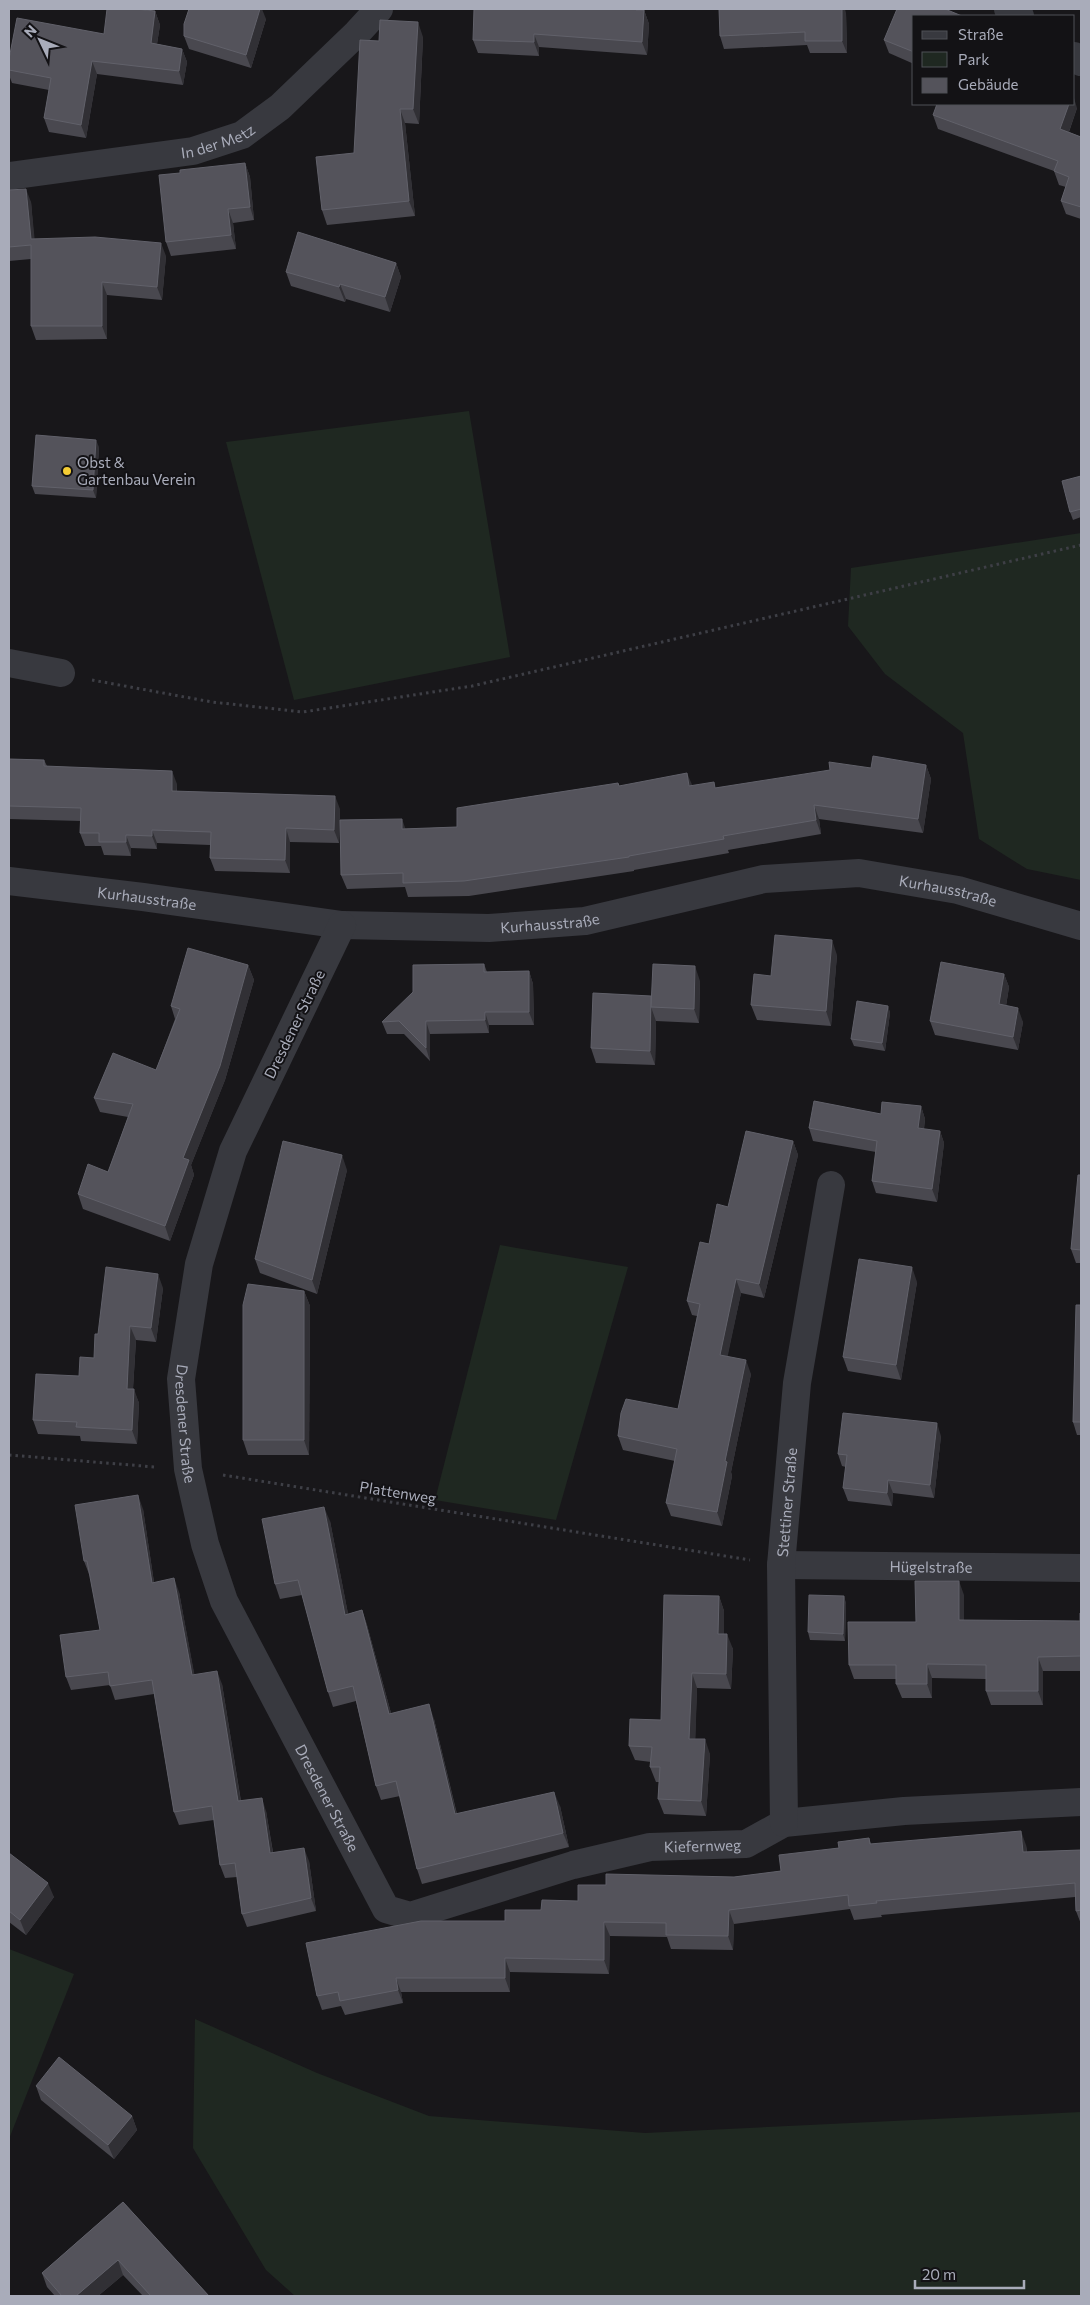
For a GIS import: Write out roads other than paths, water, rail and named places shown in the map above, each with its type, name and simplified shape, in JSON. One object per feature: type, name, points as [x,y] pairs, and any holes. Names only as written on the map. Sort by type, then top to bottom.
[{"type":"street","name":"In der Metz","points":[[9,176],[193,151],[242,135],[280,107],[357,33],[379,9]]},
{"type":"street","points":[[9,663],[61,673]]},
{"type":"street","name":"Kurhausstraße","points":[[9,881],[143,897],[342,925],[489,928],[585,921],[764,880],[859,873],[958,890],[1081,926]]},
{"type":"street","name":"Dresdener Straße","points":[[342,925],[233,1151],[199,1264],[181,1380],[188,1469],[205,1544],[224,1601],[386,1908]]},
{"type":"street","name":"Stettiner Straße","points":[[784,1823],[781,1565],[797,1383],[831,1185]]},
{"type":"street","name":"Hügelstraße","points":[[781,1565],[1081,1568]]},
{"type":"street","name":"Kiefernweg","points":[[386,1908],[410,1916],[573,1865],[650,1847],[746,1844],[784,1823],[904,1811],[1081,1802]]},
{"type":"place","name":"Obst & Gartenbau Verein","points":[[67,471]]}]
